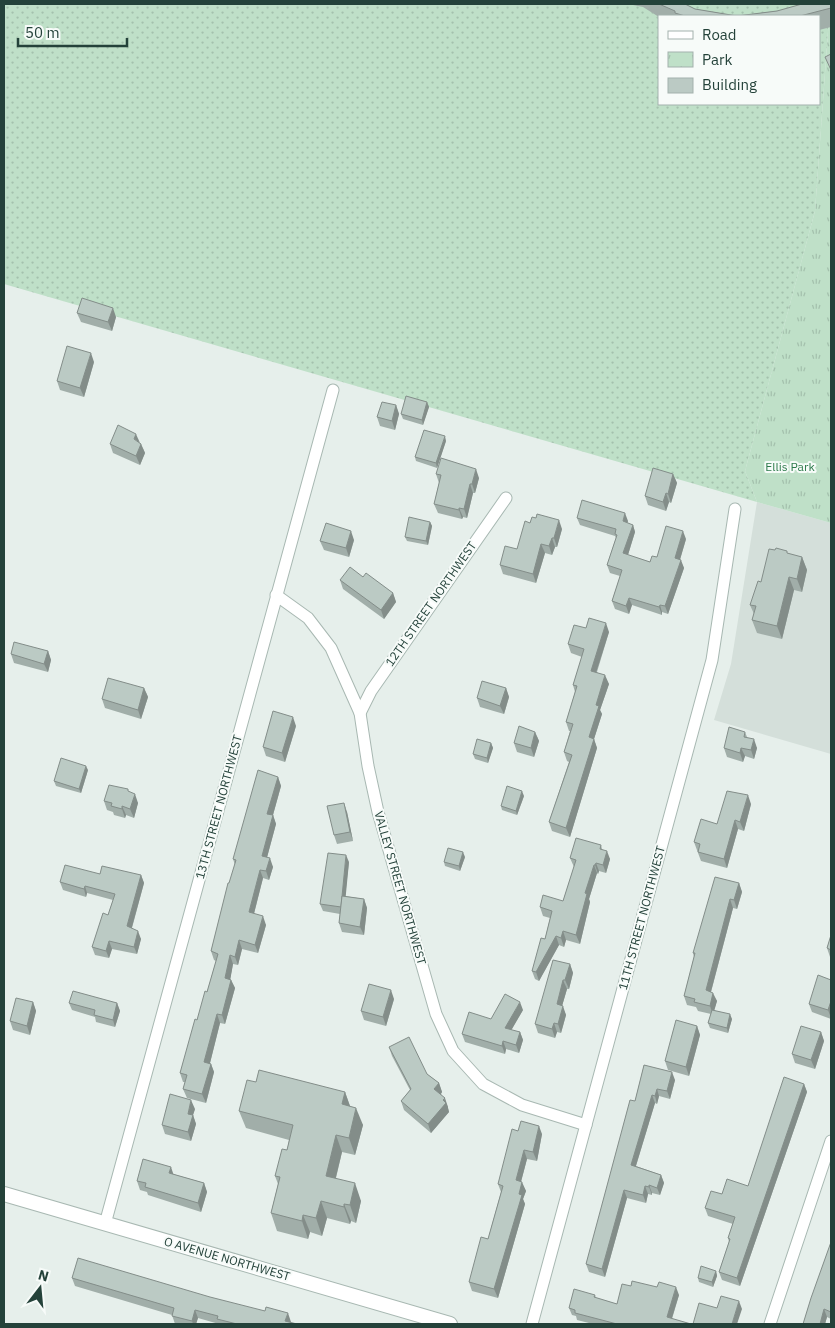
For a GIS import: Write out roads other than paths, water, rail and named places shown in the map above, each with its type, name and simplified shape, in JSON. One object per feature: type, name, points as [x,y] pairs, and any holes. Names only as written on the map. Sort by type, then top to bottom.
[{"type":"street","name":"13TH STREET NORTHWEST","points":[[105,1224],[333,390]]},
{"type":"street","name":"12TH STREET NORTHWEST","points":[[360,713],[371,691],[506,498]]},
{"type":"street","name":"11TH STREET NORTHWEST","points":[[532,1324],[712,660],[735,509]]},
{"type":"street","name":"VALLEY STREET NORTHWEST","points":[[276,595],[308,618],[331,648],[360,713],[368,766],[378,812],[436,1014],[453,1051],[483,1084],[522,1105],[586,1125]]},
{"type":"street","points":[[770,1324],[831,1141]]},
{"type":"street","name":"O AVENUE NORTHWEST","points":[[4,1194],[450,1324]]},
{"type":"park label","name":"Ellis Park","points":[[790,467]]}]
